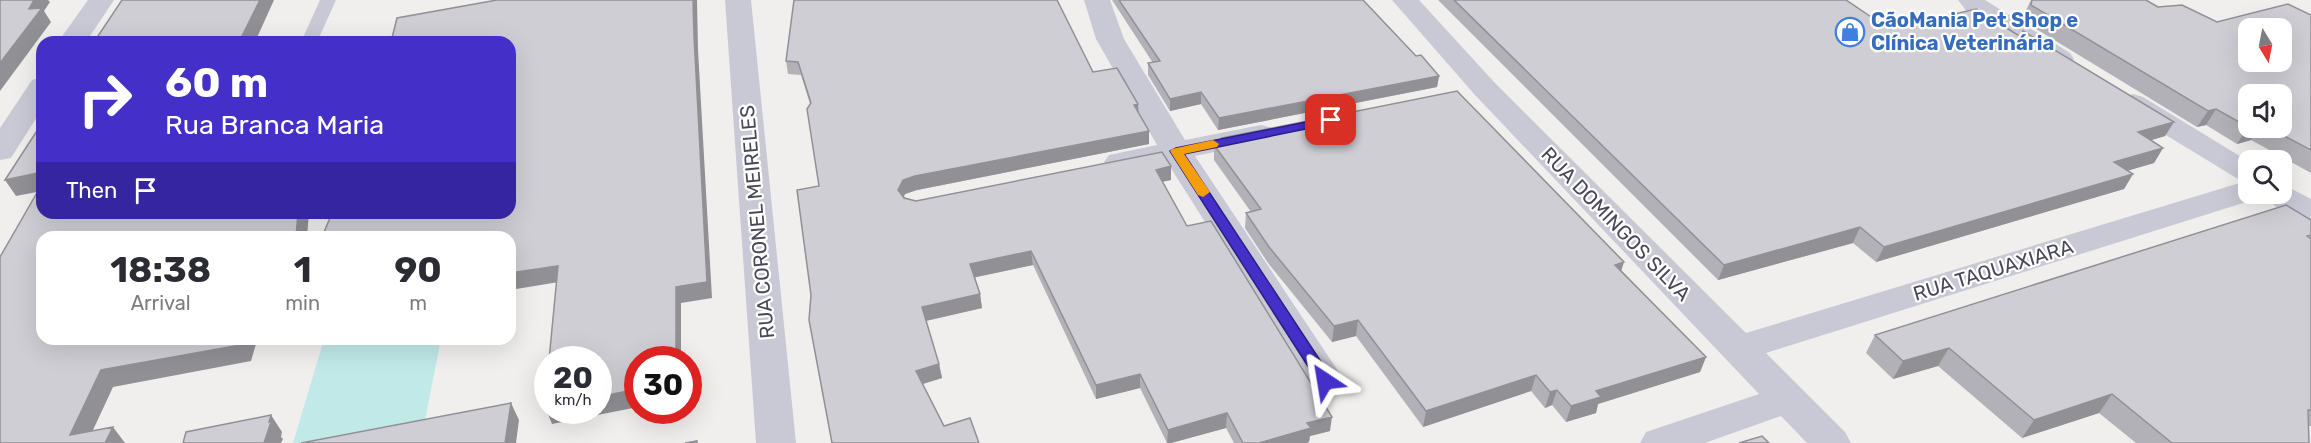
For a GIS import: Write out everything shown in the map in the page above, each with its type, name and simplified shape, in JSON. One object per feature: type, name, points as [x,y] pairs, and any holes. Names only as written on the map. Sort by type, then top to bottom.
[{"type":"street","points":[[76,36],[101,0]]},
{"type":"street","name":"RUA CORONEL MEIRELES","points":[[738,0],[776,443]]},
{"type":"street","points":[[1097,0],[1110,39],[1176,151],[1325,381]]},
{"type":"street","name":"RUA DOMINGOS SILVA","points":[[1405,0],[1485,89],[1831,443]]},
{"type":"street","points":[[1971,0],[1977,7],[2238,168]]},
{"type":"street","points":[[1450,96],[1485,89]]},
{"type":"street","points":[[0,151],[11,117],[36,92]]},
{"type":"street","points":[[1094,167],[1291,128]]},
{"type":"street","name":"RUA TAQUAXIARA","points":[[1737,349],[2238,194]]},
{"type":"street","points":[[2292,201],[2311,213]]},
{"type":"street","points":[[1660,443],[1787,399]]},
{"type":"lane","points":[[312,36],[328,0]]},
{"type":"shaded area","points":[[322,345],[440,345],[424,425],[334,443],[293,443]]},
{"type":"building","points":[[0,0],[34,0],[29,9],[42,8],[0,63]]},
{"type":"building","points":[[122,0],[260,0],[242,36],[98,36]]},
{"type":"building","points":[[497,0],[693,0],[707,282],[676,287],[676,346],[624,346],[624,392],[612,394],[612,346],[550,346],[558,266],[516,272],[516,231],[324,231],[330,219],[516,219],[516,36],[392,36],[397,18]]},
{"type":"building","points":[[794,0],[1057,0],[1093,72],[1117,68],[1138,104],[1134,105],[1149,131],[915,176],[903,180],[898,190],[904,198],[916,201],[1162,152],[1171,166],[1156,170],[1187,226],[1211,221],[1332,417],[1307,423],[1311,428],[1259,443],[1243,443],[1227,413],[1168,430],[1140,374],[1096,385],[1031,251],[970,264],[980,294],[922,307],[939,364],[916,371],[944,426],[970,418],[979,443],[832,443],[809,320],[811,295],[797,190],[819,186],[807,109],[811,103],[798,62],[786,61]]},
{"type":"building","points":[[1119,0],[1363,0],[1416,56],[1421,55],[1439,76],[1219,118],[1201,92],[1170,99],[1148,63],[1160,61]]},
{"type":"building","points":[[1454,0],[1846,0],[1889,29],[1976,9],[2021,37],[2023,31],[2174,122],[2138,132],[2163,148],[2114,162],[2133,174],[1884,247],[1860,227],[1724,265]]},
{"type":"building","points":[[2032,0],[2146,0],[2158,7],[2182,5],[2217,22],[2288,4],[2311,15],[2311,150],[2288,138],[2292,138],[2292,84],[2238,84],[2238,121],[2216,109],[2208,111],[2031,5]]},
{"type":"building","points":[[1457,91],[1624,262],[1615,265],[1706,357],[1596,391],[1601,397],[1571,406],[1557,390],[1550,392],[1536,375],[1426,411],[1358,320],[1334,326],[1269,247],[1246,213],[1261,209],[1214,145],[1222,138]]},
{"type":"building","points":[[36,132],[36,173],[5,180]]},
{"type":"building","points":[[36,194],[36,219],[298,219],[296,231],[36,231],[36,345],[240,345],[101,370],[70,435],[113,427],[105,443],[0,443],[0,257]]},
{"type":"building","points":[[2286,205],[2311,220],[2311,235],[2307,236],[2311,239],[2309,443],[2172,443],[2112,394],[2034,420],[1949,348],[1903,361],[1875,335]]},
{"type":"building","points":[[511,403],[505,443],[301,443]]},
{"type":"building","points":[[271,415],[264,443],[183,443],[186,432]]},
{"type":"building","points":[[1762,436],[1769,443],[1739,443]]},
{"type":"slow traffic","points":[[1203,192],[1176,151],[1213,144]]},
{"type":"place","name":"CãoMania Pet Shop e Clínica Veterinária","points":[[1850,32]]},
{"type":"route","points":[[1325,381],[1176,151],[1331,120]]}]
